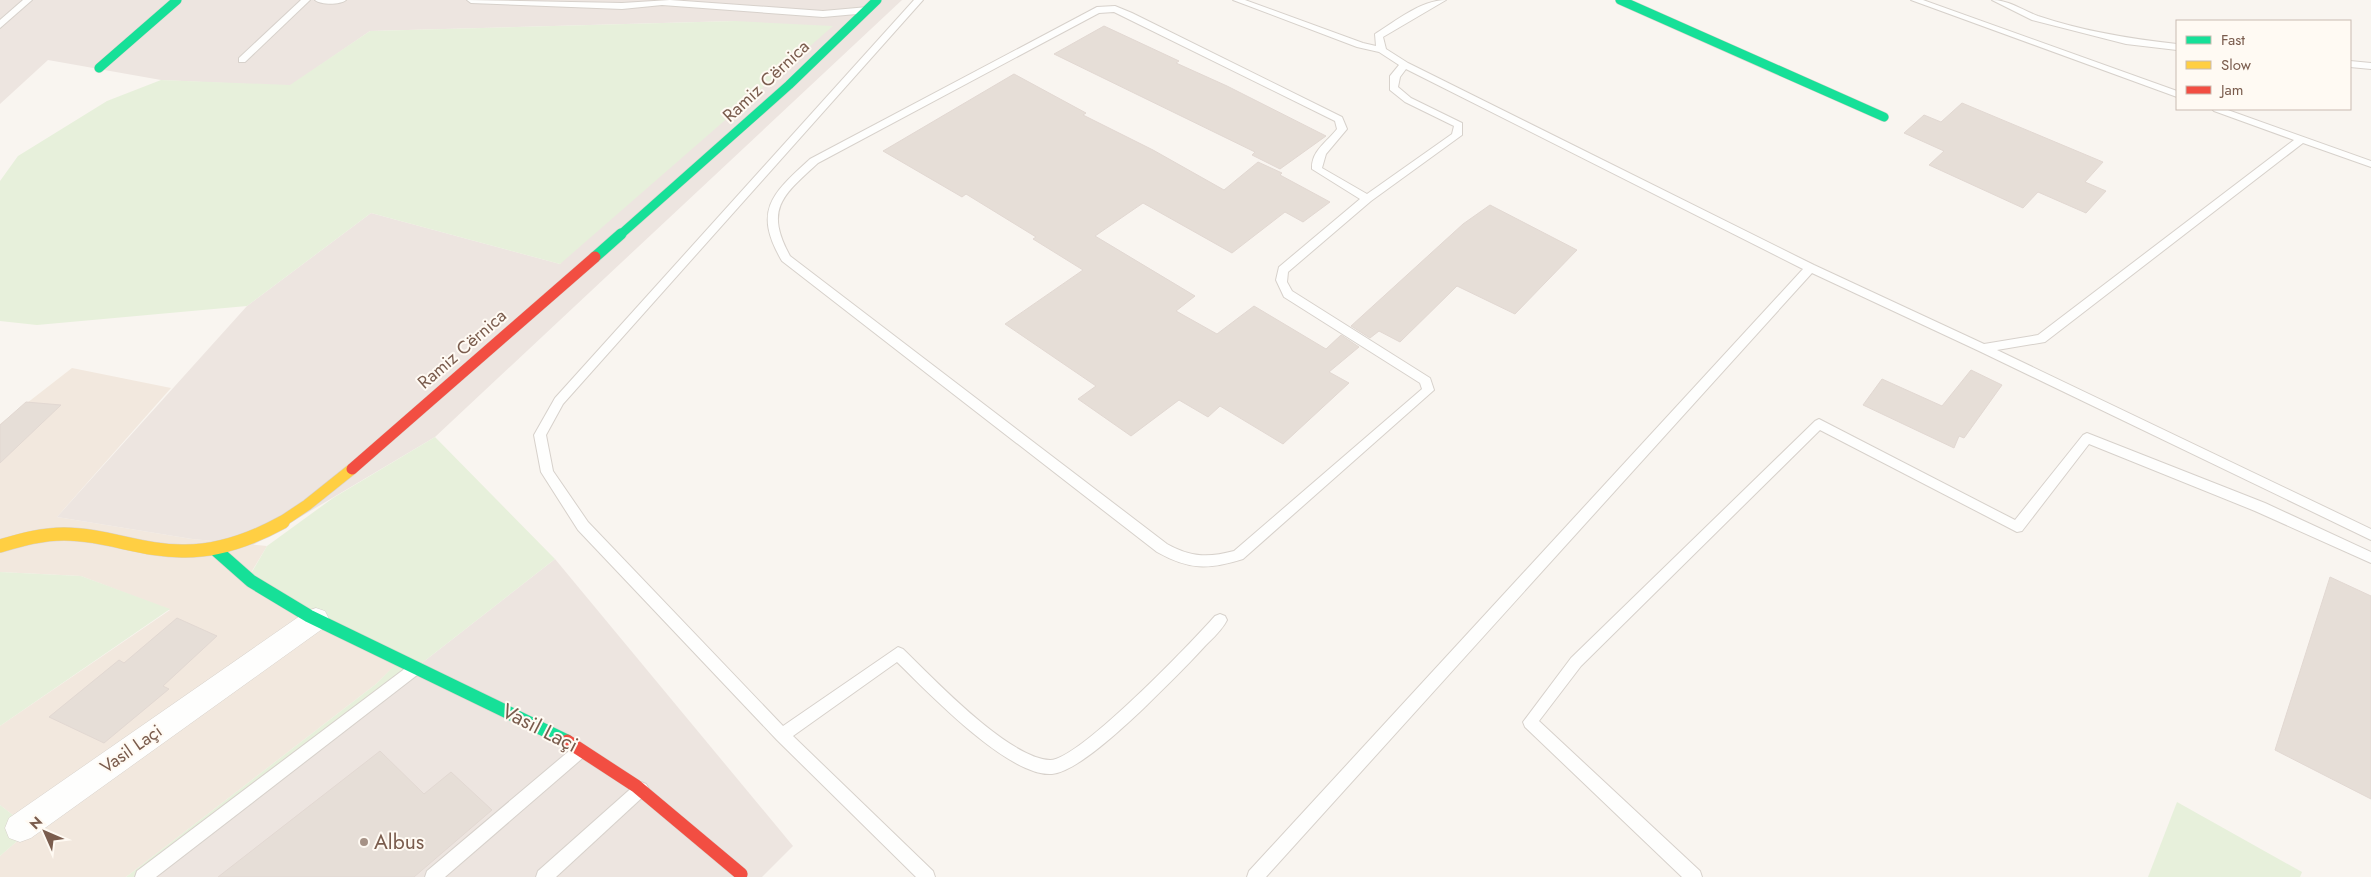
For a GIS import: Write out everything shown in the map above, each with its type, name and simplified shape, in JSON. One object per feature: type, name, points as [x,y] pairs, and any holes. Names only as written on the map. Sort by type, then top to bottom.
[{"type":"street","points":[[99,68],[177,0]]},
{"type":"street","name":"Ramiz Cërnica","points":[[0,546],[32,537],[68,534],[194,554],[217,551],[243,543],[268,530],[300,510],[343,477],[737,132],[877,0]]},
{"type":"street","points":[[1620,0],[1884,118]]},
{"type":"street","name":"Vasil Laçi","points":[[217,551],[232,566],[265,592],[316,619],[582,749],[641,789],[741,874]]},
{"type":"street","name":"Vasil Laçi","points":[[20,828],[316,619]]},
{"type":"lane","points":[[0,25],[28,0]]},
{"type":"lane","points":[[242,60],[306,0]]},
{"type":"lane","points":[[319,0],[342,0]]},
{"type":"lane","points":[[471,0],[622,6],[662,2],[823,14],[868,10]]},
{"type":"lane","points":[[919,0],[559,401],[540,435],[547,472],[583,526],[782,735],[927,877]]},
{"type":"lane","points":[[1236,0],[1360,45],[1382,50],[1405,65],[1810,268],[1983,348],[2371,535]]},
{"type":"lane","points":[[1360,45],[1442,0]]},
{"type":"lane","points":[[1915,0],[2176,94]]},
{"type":"lane","points":[[1996,0],[2035,18],[2126,41],[2176,47]]},
{"type":"lane","points":[[1367,199],[1317,169],[1316,164],[1320,155],[1342,129],[1339,119],[1115,9],[1097,10],[1076,20],[814,161],[781,192],[771,214],[773,230],[786,258],[1162,548],[1187,561],[1201,563],[1238,555],[1428,390],[1426,381],[1288,294],[1280,283],[1283,270],[1367,199],[1457,135],[1458,125],[1451,119],[1412,102],[1393,88],[1395,76],[1405,65]]},
{"type":"lane","points":[[1378,36],[1382,50]]},
{"type":"lane","points":[[2351,64],[2371,66]]},
{"type":"lane","points":[[2220,110],[2371,164]]},
{"type":"lane","points":[[1983,348],[2042,339],[2302,139]]},
{"type":"lane","points":[[1255,877],[1810,268]]},
{"type":"lane","points":[[1694,877],[1530,722],[1576,662],[1819,424],[2017,527],[2087,438],[2260,506],[2371,558]]},
{"type":"lane","points":[[782,735],[898,653],[933,688],[999,744],[1027,762],[1052,768],[1067,762],[1084,751],[1108,731],[1204,639],[1220,620]]},
{"type":"lane","points":[[142,877],[416,668]]},
{"type":"lane","points":[[433,877],[582,749]]},
{"type":"lane","points":[[544,877],[641,789]]},
{"type":"shaded area","points":[[0,0],[902,0],[435,437],[253,545],[192,539],[57,517],[247,306],[371,213],[560,264],[735,21],[370,31],[290,86],[161,80],[48,60],[0,104]]},
{"type":"shaded area","points":[[72,368],[171,388],[57,517],[192,539],[267,546],[249,576],[404,657],[376,684],[126,877],[0,877],[0,856],[31,829],[0,805],[0,726],[170,610],[81,576],[0,572],[0,424]]},
{"type":"shaded area","points":[[555,559],[793,846],[762,877],[148,877]]},
{"type":"green space","points":[[735,21],[833,26],[560,264],[371,213],[247,306],[37,325],[0,321],[0,181],[18,156],[107,101],[161,80],[290,85],[370,31]]},
{"type":"green space","points":[[435,437],[555,559],[148,877],[126,877],[376,684],[403,657],[249,577],[267,546],[333,498]]},
{"type":"green space","points":[[0,572],[81,576],[170,609],[0,726]]},
{"type":"green space","points":[[2177,802],[2302,872],[2300,877],[2148,877]]},
{"type":"green space","points":[[0,805],[31,829],[0,856]]},
{"type":"building","points":[[1104,26],[1179,61],[1176,63],[1227,86],[1326,136],[1280,169],[1252,155],[1255,152],[1054,54]]},
{"type":"building","points":[[1014,74],[1086,113],[1083,115],[1153,150],[1224,190],[1258,162],[1282,173],[1280,175],[1330,202],[1303,222],[1285,212],[1232,253],[1143,203],[1095,236],[1195,296],[1176,311],[1217,334],[1254,306],[1326,349],[1341,335],[1359,347],[1329,372],[1349,383],[1283,444],[1220,406],[1208,417],[1179,400],[1131,436],[1078,399],[1096,386],[1005,324],[1083,270],[1033,239],[1036,237],[966,194],[962,197],[883,151]]},
{"type":"building","points":[[1962,103],[2103,162],[2085,182],[2106,191],[2086,213],[2038,192],[2023,208],[1929,165],[1944,151],[1904,133],[1924,115],[1941,122]]},
{"type":"building","points":[[1490,205],[1577,250],[1515,314],[1457,286],[1400,342],[1379,331],[1370,338],[1351,326],[1463,224]]},
{"type":"building","points":[[1971,370],[2002,385],[1964,438],[1959,436],[1954,448],[1863,405],[1882,379],[1942,406]]},
{"type":"building","points":[[26,402],[61,405],[0,463],[0,425]]},
{"type":"building","points":[[2330,577],[2371,596],[2371,799],[2275,750]]},
{"type":"building","points":[[177,618],[217,636],[163,686],[169,689],[104,743],[49,717],[119,660],[124,663]]},
{"type":"building","points":[[380,751],[424,794],[451,772],[492,810],[414,877],[218,877]]},
{"type":"traffic: fast","points":[[99,68],[177,0]]},
{"type":"traffic: fast","points":[[595,257],[789,85],[877,0]]},
{"type":"traffic: fast","points":[[1620,0],[1884,117]]},
{"type":"traffic: fast","points":[[217,551],[251,581],[309,616],[567,741]]},
{"type":"traffic: slow","points":[[0,546],[26,538],[52,534],[78,534],[154,549],[184,551],[212,549],[237,543],[285,521],[352,469]]},
{"type":"traffic: jam","points":[[352,469],[595,257]]},
{"type":"traffic: jam","points":[[567,741],[636,786],[741,874]]},
{"type":"place","name":"Albus","points":[[364,842]]}]
